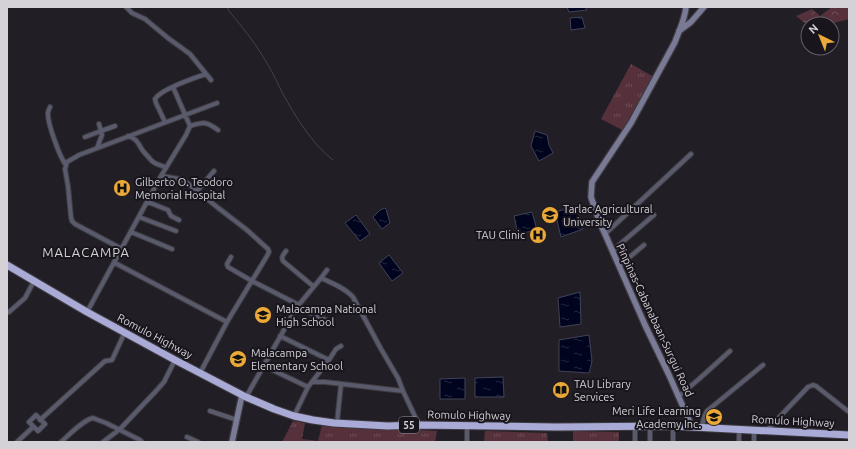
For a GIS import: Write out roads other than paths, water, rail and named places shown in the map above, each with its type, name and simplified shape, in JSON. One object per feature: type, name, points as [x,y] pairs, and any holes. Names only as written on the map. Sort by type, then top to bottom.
[{"type":"highway","name":"Romulo Highway","points":[[7,265],[87,312],[244,396],[274,410],[318,421],[388,426],[672,426],[766,430],[849,436]]},
{"type":"street","points":[[126,7],[132,13],[142,16],[168,38],[186,50],[211,80]]},
{"type":"street","name":"Pinpinas-Cabanabaan-Surgui Road","points":[[686,7],[686,12],[679,32],[631,124],[592,182],[592,197],[600,223],[618,266],[692,427]]},
{"type":"street","points":[[679,32],[691,22],[704,7]]},
{"type":"street","points":[[165,122],[155,100],[157,96],[173,87],[206,74]]},
{"type":"street","points":[[173,87],[190,126]]},
{"type":"street","points":[[122,249],[72,221],[65,169],[67,162],[97,148],[217,103]]},
{"type":"street","points":[[50,107],[48,113],[49,120],[60,155],[66,165]]},
{"type":"street","points":[[190,126],[206,123],[218,130]]},
{"type":"street","points":[[97,148],[102,135],[99,124]]},
{"type":"street","points":[[85,137],[115,126]]},
{"type":"street","points":[[87,312],[190,126]]},
{"type":"street","points":[[139,143],[140,132]]},
{"type":"street","points":[[128,136],[133,137],[139,143],[143,151],[152,161],[166,168]]},
{"type":"street","points":[[605,234],[691,154]]},
{"type":"street","points":[[197,191],[214,171]]},
{"type":"street","points":[[162,176],[180,179],[186,182],[247,230],[268,249],[269,252],[200,373]]},
{"type":"street","points":[[148,202],[168,210],[171,216],[179,220]]},
{"type":"street","points":[[612,251],[654,215]]},
{"type":"street","points":[[140,217],[176,231]]},
{"type":"street","points":[[131,232],[172,249]]},
{"type":"street","points":[[618,266],[644,245]]},
{"type":"street","points":[[286,251],[282,255],[283,261],[313,286]]},
{"type":"street","points":[[230,257],[227,264],[228,267],[328,321]]},
{"type":"street","points":[[115,263],[228,322]]},
{"type":"street","points":[[232,442],[244,396],[264,366],[298,306],[327,270]]},
{"type":"street","points":[[320,278],[350,293],[353,297],[398,378],[419,425]]},
{"type":"street","points":[[9,312],[25,298],[34,282]]},
{"type":"street","points":[[40,420],[105,362],[112,360],[125,332]]},
{"type":"street","points":[[280,336],[329,360]]},
{"type":"street","points":[[294,416],[308,387],[336,349],[341,346]]},
{"type":"street","points":[[679,396],[730,351]]},
{"type":"street","points":[[103,442],[120,429],[160,387],[175,360]]},
{"type":"street","points":[[702,427],[707,411],[763,365]]},
{"type":"street","points":[[264,366],[308,387]]},
{"type":"street","points":[[312,382],[403,391]]},
{"type":"street","points":[[337,423],[341,384]]},
{"type":"street","points":[[766,430],[808,387],[813,385],[849,412]]},
{"type":"street","points":[[210,411],[237,420]]},
{"type":"street","points":[[36,415],[45,424],[38,431],[34,427],[29,422],[36,415]]},
{"type":"street","points":[[61,442],[91,418],[96,418],[120,429],[142,442]]},
{"type":"street","points":[[467,426],[467,442]]},
{"type":"street","points":[[635,426],[635,442]]},
{"type":"street","points":[[650,426],[650,442]]},
{"type":"street","points":[[672,426],[673,442]]},
{"type":"street","points":[[17,442],[34,427]]},
{"type":"street","points":[[739,429],[739,442]]},
{"type":"street","points":[[754,430],[754,442]]},
{"type":"street","points":[[187,437],[198,442]]},
{"type":"water","points":[[567,7],[585,7],[587,10],[569,12]]},
{"type":"water","points":[[582,17],[585,28],[571,30],[570,18]]},
{"type":"water","points":[[535,131],[547,135],[549,145],[553,153],[539,161],[531,146]]},
{"type":"water","points":[[577,206],[583,229],[561,237],[555,212]]},
{"type":"water","points":[[385,208],[390,223],[382,229],[373,217],[380,210]]},
{"type":"water","points":[[532,212],[537,230],[518,234],[514,216]]},
{"type":"water","points":[[356,215],[370,234],[360,241],[345,223]]},
{"type":"water","points":[[389,255],[403,273],[392,281],[379,263]]},
{"type":"water","points":[[580,292],[581,324],[560,327],[558,298]]},
{"type":"water","points":[[589,335],[592,361],[589,373],[559,371],[559,340]]},
{"type":"water","points":[[503,377],[504,397],[475,397],[475,378]]},
{"type":"water","points":[[465,378],[465,399],[440,399],[440,379]]},
{"type":"waterway","points":[[227,7],[259,51],[304,129],[318,146],[333,160]]},
{"type":"place","name":"Gilberto O. Teodoro Memorial Hospital","points":[[122,188]]},
{"type":"place","name":"Tarlac Agricultural University","points":[[550,215]]},
{"type":"place","name":"TAU Clinic","points":[[538,235]]},
{"type":"place","name":"Malacampa National High School","points":[[263,315]]},
{"type":"place","name":"Malacampa Elementary School","points":[[238,359]]},
{"type":"place","name":"TAU Library Services","points":[[561,390]]},
{"type":"place","name":"Meri Life Learning Academy Inc.","points":[[714,417]]},
{"type":"district","name":"MALACAMPA","points":[[86,252]]}]
